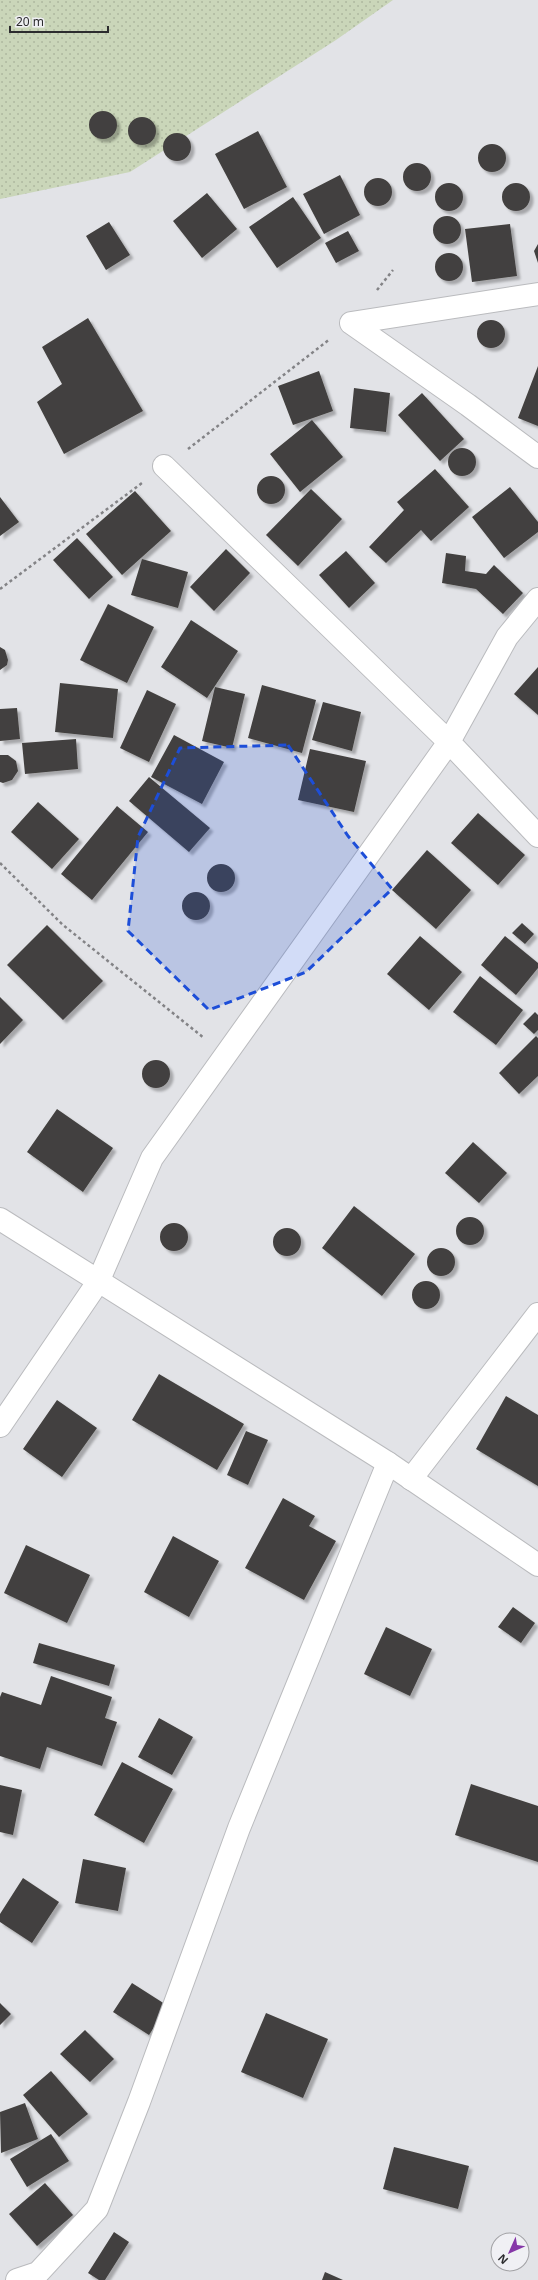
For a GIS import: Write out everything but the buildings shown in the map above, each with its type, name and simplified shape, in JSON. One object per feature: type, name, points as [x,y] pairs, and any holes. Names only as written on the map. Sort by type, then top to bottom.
[{"type":"street","points":[[351,323],[538,294]]},
{"type":"street","points":[[351,323],[468,405],[538,457]]},
{"type":"street","points":[[164,466],[449,742],[538,836]]},
{"type":"street","points":[[0,1426],[98,1282],[152,1158],[449,742],[507,637],[538,599]]},
{"type":"street","points":[[0,1219],[388,1463],[538,1565]]},
{"type":"street","points":[[411,1479],[538,1314]]},
{"type":"street","points":[[17,2280],[38,2272],[97,2209],[136,2108],[239,1828],[388,1463]]},
{"type":"path","points":[[0,589],[351,323],[393,270]]},
{"type":"path","points":[[0,863],[63,925],[225,1054]]},
{"type":"highlighted area","points":[[288,745],[348,836],[392,889],[306,972],[209,1010],[128,931],[138,837],[180,748]]},
{"type":"green space","points":[[0,0],[393,0],[336,40],[130,172],[0,199]]}]
